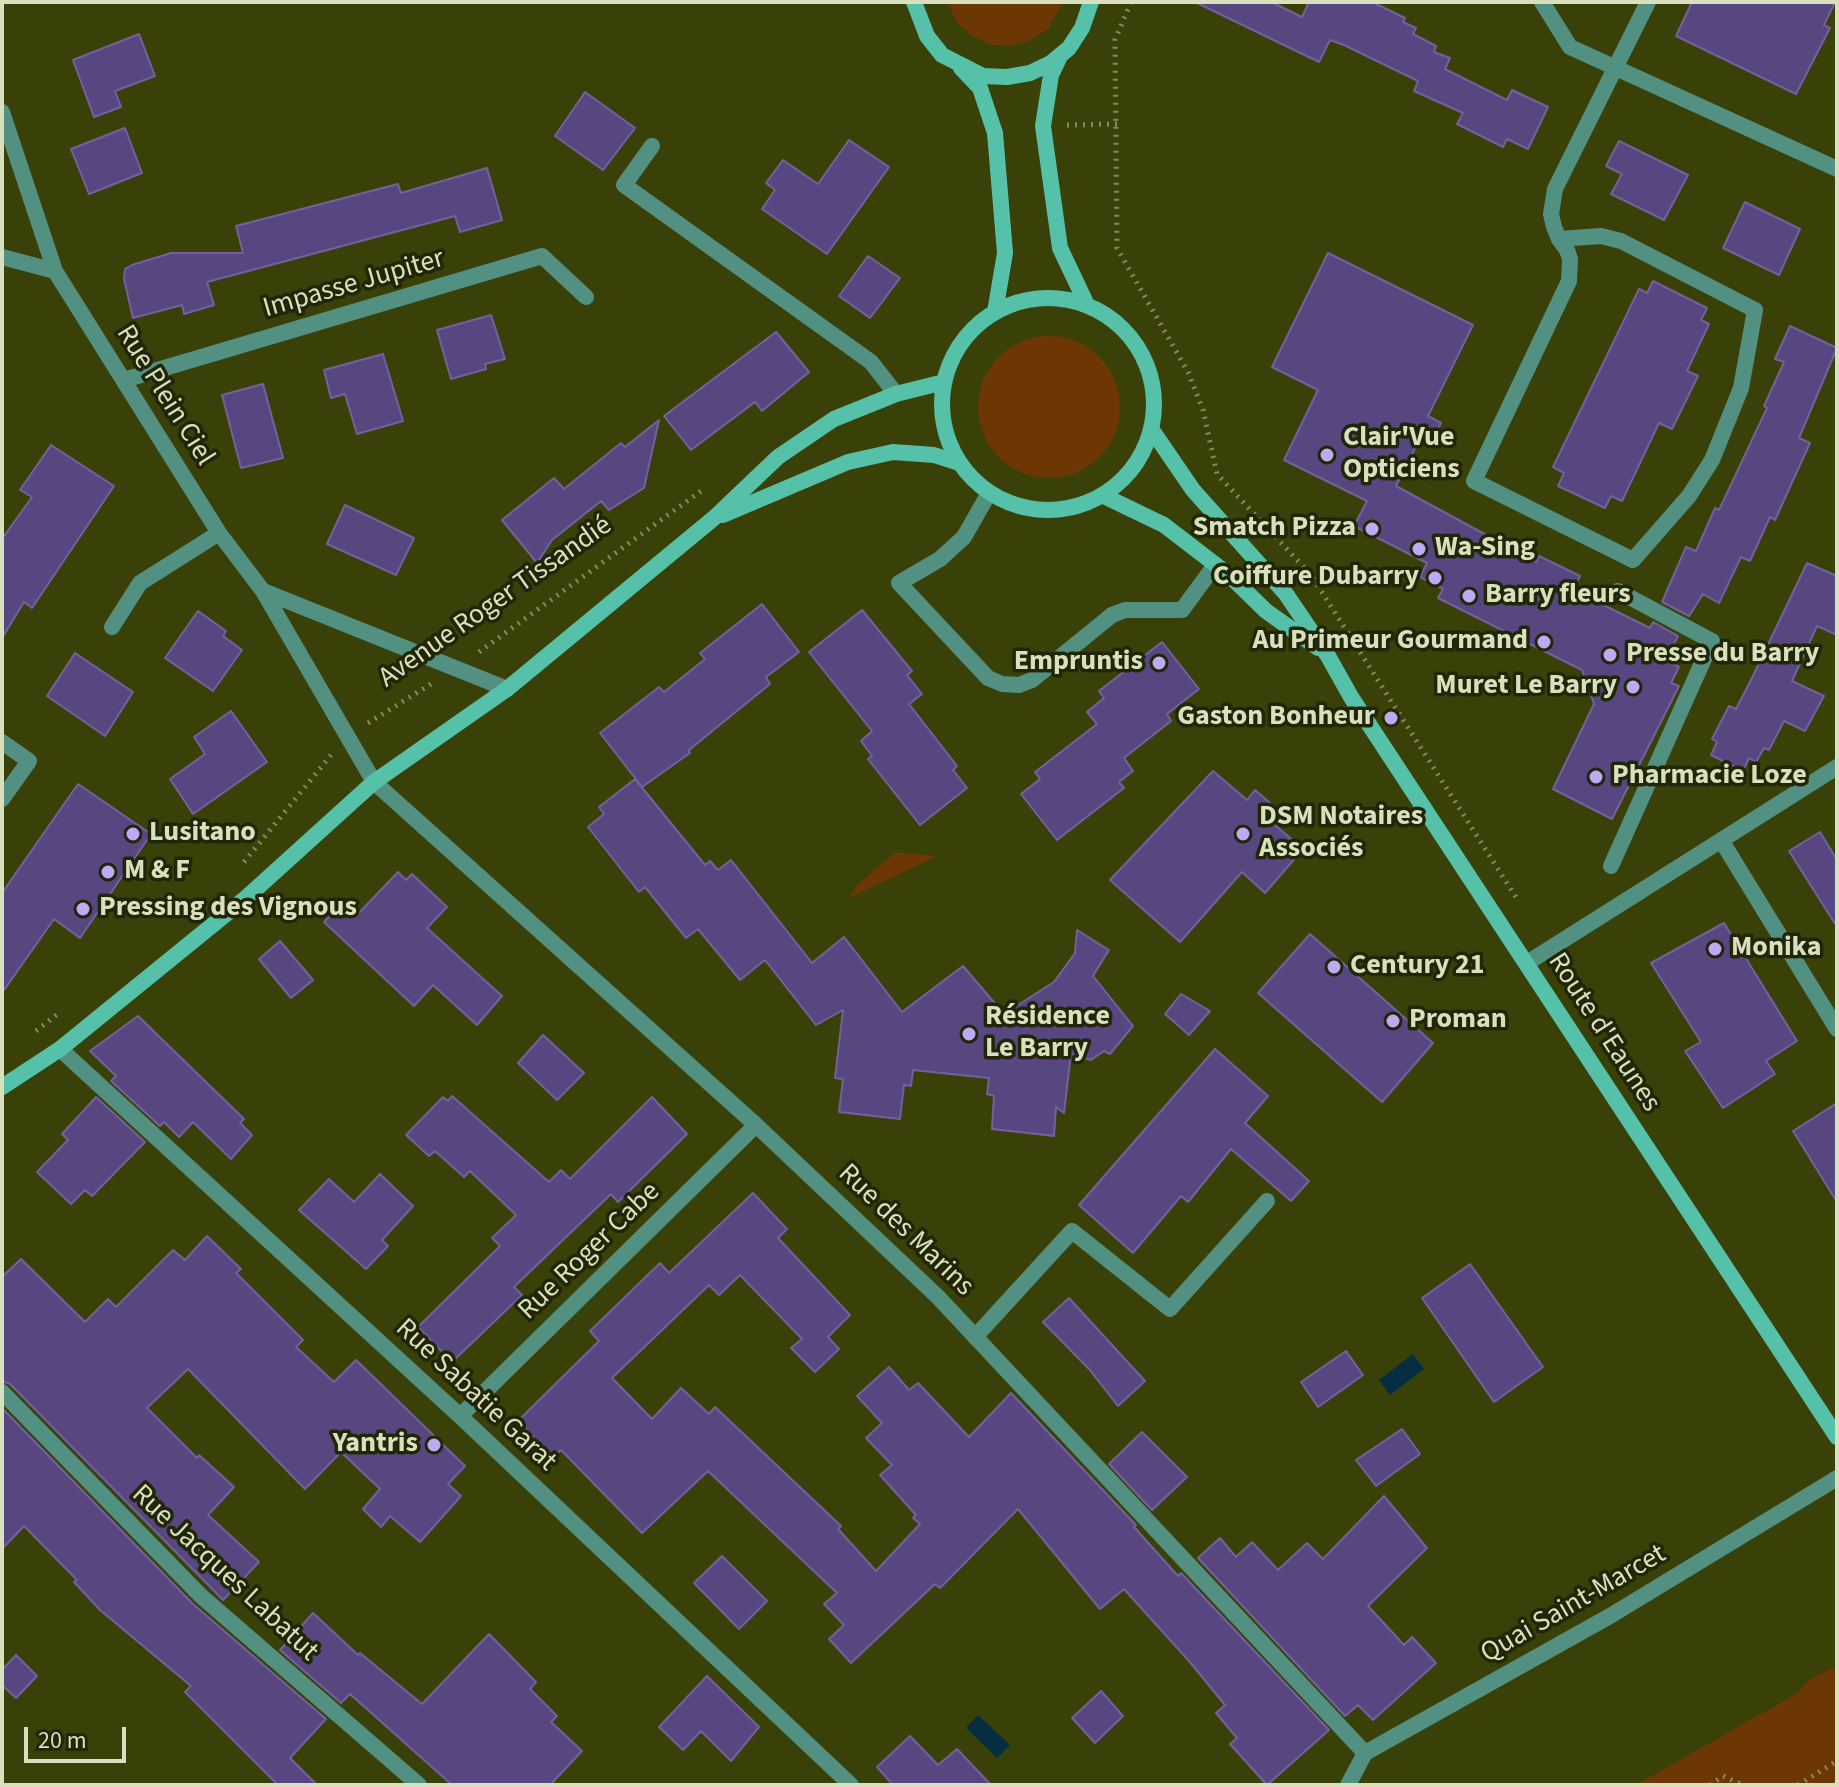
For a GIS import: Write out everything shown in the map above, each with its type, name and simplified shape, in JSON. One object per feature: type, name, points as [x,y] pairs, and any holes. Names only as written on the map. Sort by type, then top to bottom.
[{"type":"main road","points":[[914,2],[927,36],[942,55],[961,68],[980,88],[995,133],[1005,253],[995,312]]},
{"type":"main road","points":[[1087,305],[1060,248],[1043,126],[1051,75],[1060,56],[1082,28],[1091,2]]},
{"type":"main road","points":[[961,68],[983,76],[1007,77],[1030,73],[1060,56]]},
{"type":"main road","points":[[1033,298],[1067,299],[1087,305],[1109,317],[1129,334],[1143,355],[1152,379],[1155,404],[1152,430],[1129,475],[1106,497],[1062,510],[1037,510],[1012,505],[989,493],[959,463],[945,432],[941,407],[944,382],[952,357],[966,336],[995,312],[1033,298]]},
{"type":"main road","points":[[2,1087],[60,1049],[247,897],[374,782],[507,689],[714,518],[778,457],[834,419],[896,394],[944,382]]},
{"type":"main road","name":"Route d'Eaunes","points":[[1152,430],[1193,490],[1286,594],[1837,1437]]},
{"type":"main road","points":[[714,518],[848,462],[893,452],[934,455],[959,463]]},
{"type":"main road","name":"Route d'Eaunes","points":[[1106,497],[1164,525],[1266,611],[1328,656]]},
{"type":"street","points":[[1542,2],[1570,47],[1837,169]]},
{"type":"street","points":[[1559,239],[1601,236],[1621,241],[1755,310],[1741,388],[1717,448],[1689,496],[1633,560],[1474,481],[1569,281],[1570,259],[1559,239],[1551,214],[1555,189],[1648,2]]},
{"type":"street","name":"Rue Plein Ciel","points":[[2,112],[55,271],[219,533],[263,591],[374,782]]},
{"type":"street","points":[[652,146],[624,185],[871,362],[896,394]]},
{"type":"street","name":"Impasse Jupiter","points":[[124,380],[542,256],[586,297]]},
{"type":"street","points":[[2,257],[55,271]]},
{"type":"street","points":[[989,493],[964,537],[940,559],[899,583],[988,678],[1002,684],[1019,685],[1032,680],[1112,615],[1125,610],[1182,610],[1215,565]]},
{"type":"street","points":[[112,627],[140,583],[219,533]]},
{"type":"street","points":[[263,591],[507,689]]},
{"type":"street","points":[[1611,866],[1712,641],[1618,591]]},
{"type":"street","points":[[2,742],[29,761],[2,799]]},
{"type":"street","points":[[1527,963],[1837,767]]},
{"type":"street","name":"Rue des Marins","points":[[374,782],[756,1125],[938,1297],[1365,1753]]},
{"type":"street","points":[[1721,840],[1837,1029]]},
{"type":"street","name":"Rue Sabatie Garat","points":[[60,1049],[460,1416],[851,1785]]},
{"type":"street","name":"Rue Roger Cabe","points":[[460,1416],[756,1125]]},
{"type":"street","points":[[975,1337],[1072,1231],[1170,1309],[1267,1201]]},
{"type":"street","name":"Rue Jacques Labatut","points":[[2,1392],[201,1596],[419,1785]]},
{"type":"street","name":"Quai Saint-Marcet","points":[[1365,1753],[1610,1616],[1837,1478]]},
{"type":"street","points":[[1348,1785],[1365,1753]]},
{"type":"path","points":[[1131,2],[1115,40],[1117,248],[1188,372],[1203,410],[1217,474],[1311,575],[1525,910]]},
{"type":"path","points":[[1058,125],[1118,124]]},
{"type":"path","name":"Avenue Roger Tissandié","points":[[239,869],[347,735],[455,670],[710,486]]},
{"type":"path","points":[[27,1038],[65,1009]]},
{"type":"path","points":[[1798,1785],[1837,1761]]},
{"type":"path","points":[[1710,1785],[1723,1776],[1743,1785]]},
{"type":"shaded area","points":[[947,2],[1063,2],[1048,29],[1031,40],[1012,46],[992,45],[974,37],[958,24]]},
{"type":"shaded area","points":[[1049,336],[1076,342],[1099,357],[1114,380],[1120,407],[1114,434],[1099,457],[1076,472],[1049,478],[1022,472],[999,457],[984,434],[978,407],[984,380],[999,357],[1022,342]]},
{"type":"shaded area","points":[[896,852],[937,856],[849,898],[858,884]]},
{"type":"shaded area","points":[[1837,1666],[1837,1785],[1636,1785],[1796,1694],[1809,1680]]},
{"type":"water","points":[[1413,1354],[1424,1369],[1390,1395],[1379,1380]]},
{"type":"water","points":[[978,1715],[1010,1745],[997,1758],[966,1728]]},
{"type":"building","points":[[1195,2],[1271,2],[1302,17],[1309,2],[1372,2],[1405,18],[1403,22],[1416,28],[1413,34],[1436,46],[1434,52],[1450,58],[1445,69],[1507,100],[1512,90],[1548,107],[1528,149],[1507,139],[1503,147],[1457,124],[1463,113],[1414,91],[1418,81],[1344,45],[1330,40],[1319,62]]},
{"type":"building","points":[[1692,2],[1835,2],[1824,25],[1830,28],[1796,94],[1676,36]]},
{"type":"building","points":[[139,34],[155,76],[115,91],[121,107],[94,117],[73,60]]},
{"type":"building","points":[[585,92],[635,128],[603,170],[555,136]]},
{"type":"building","points":[[125,128],[142,173],[89,194],[71,149]]},
{"type":"building","points":[[849,140],[889,167],[827,254],[762,209],[775,190],[766,183],[783,160],[818,184]]},
{"type":"building","points":[[1619,141],[1688,175],[1664,220],[1611,194],[1622,174],[1606,166]]},
{"type":"building","points":[[487,168],[502,220],[460,232],[455,216],[207,282],[214,305],[184,314],[182,305],[133,318],[124,279],[125,269],[132,265],[171,253],[243,253],[236,226],[398,184],[401,193]]},
{"type":"building","points":[[1745,202],[1800,229],[1779,275],[1723,248]]},
{"type":"building","points":[[1328,253],[1473,325],[1428,416],[1441,423],[1430,446],[1419,441],[1396,486],[1536,562],[1539,556],[1580,576],[1573,590],[1650,628],[1653,622],[1678,636],[1666,660],[1679,667],[1671,683],[1679,686],[1612,819],[1553,789],[1594,704],[1582,670],[1438,598],[1443,589],[1420,577],[1427,563],[1354,526],[1367,501],[1284,460],[1318,390],[1272,367]]},
{"type":"building","points":[[868,256],[900,278],[870,318],[839,296]]},
{"type":"building","points":[[1653,281],[1707,308],[1701,320],[1709,324],[1687,371],[1698,376],[1672,429],[1659,423],[1622,501],[1611,496],[1605,508],[1558,486],[1564,473],[1553,467],[1639,289],[1647,293]]},
{"type":"building","points":[[491,315],[505,359],[485,364],[486,369],[451,379],[437,330]]},
{"type":"building","points":[[1790,326],[1837,348],[1799,438],[1810,443],[1775,520],[1770,517],[1750,561],[1741,557],[1719,603],[1703,594],[1689,616],[1662,602],[1686,547],[1696,551],[1715,508],[1719,510],[1767,408],[1764,406],[1784,362],[1775,359]]},
{"type":"building","points":[[776,332],[809,372],[762,411],[755,402],[691,450],[664,416]]},
{"type":"building","points":[[383,354],[403,421],[357,434],[345,394],[331,398],[324,370]]},
{"type":"building","points":[[263,384],[283,458],[241,468],[222,395]]},
{"type":"building","points":[[659,420],[644,488],[609,510],[601,501],[552,540],[537,563],[502,520],[554,478],[564,489],[621,443],[625,447]]},
{"type":"building","points":[[51,445],[114,486],[32,608],[24,602],[2,638],[2,539],[32,497],[20,490]]},
{"type":"building","points":[[345,505],[414,538],[396,575],[327,544]]},
{"type":"building","points":[[1807,563],[1837,576],[1837,635],[1817,626],[1792,681],[1824,696],[1805,731],[1784,721],[1769,750],[1764,748],[1756,762],[1749,758],[1743,771],[1711,755],[1717,742],[1712,739],[1729,706],[1736,709]]},
{"type":"building","points":[[762,604],[799,652],[766,677],[770,684],[689,750],[690,753],[642,787],[600,733],[659,687],[664,692],[705,659],[700,653]]},
{"type":"building","points":[[862,610],[912,671],[907,675],[922,694],[909,704],[957,766],[953,770],[967,788],[920,825],[868,759],[872,756],[861,741],[872,731],[809,652]]},
{"type":"building","points":[[198,611],[226,631],[223,636],[242,650],[213,691],[165,658]]},
{"type":"building","points":[[1162,642],[1199,689],[1167,714],[1171,721],[1124,758],[1133,771],[1119,782],[1124,788],[1057,840],[1021,794],[1040,779],[1035,772],[1097,724],[1087,712],[1104,698],[1099,691]]},
{"type":"building","points":[[75,653],[133,692],[105,736],[47,696]]},
{"type":"building","points":[[231,711],[267,762],[193,814],[170,779],[205,754],[194,737]]},
{"type":"building","points":[[1213,771],[1247,800],[1255,790],[1277,809],[1268,819],[1303,849],[1265,893],[1242,872],[1180,942],[1110,880]]},
{"type":"building","name":"Résidence Le Barry","points":[[635,779],[705,865],[710,861],[718,870],[731,860],[812,963],[844,937],[902,1012],[963,966],[1004,1014],[1054,982],[1075,953],[1077,930],[1109,950],[1093,976],[1133,1026],[1110,1054],[1104,1051],[1091,1060],[1071,1054],[1064,1113],[1056,1107],[1054,1136],[992,1129],[994,1096],[987,1094],[989,1078],[913,1070],[911,1086],[904,1085],[900,1119],[839,1112],[843,1079],[835,1078],[843,1010],[816,1025],[765,960],[740,980],[698,929],[686,938],[645,887],[639,892],[588,827],[604,814],[599,807]]},
{"type":"building","points":[[78,784],[151,834],[80,938],[54,919],[2,993],[2,893]]},
{"type":"building","points":[[1820,832],[1837,860],[1837,927],[1789,851]]},
{"type":"building","points":[[398,872],[406,880],[412,874],[447,907],[427,928],[502,996],[477,1025],[433,985],[414,1006],[324,922],[342,903],[356,916]]},
{"type":"building","points":[[1724,923],[1797,1041],[1766,1061],[1775,1074],[1723,1108],[1685,1051],[1701,1042],[1651,963]]},
{"type":"building","points":[[1310,934],[1433,1043],[1382,1102],[1258,993]]},
{"type":"building","points":[[280,941],[313,980],[291,998],[259,959]]},
{"type":"building","points":[[1181,994],[1210,1011],[1189,1035],[1165,1014]]},
{"type":"building","points":[[138,1016],[244,1119],[240,1123],[252,1135],[231,1159],[193,1122],[179,1137],[164,1122],[160,1126],[111,1081],[116,1076],[90,1051]]},
{"type":"building","points":[[543,1035],[584,1073],[557,1100],[518,1063]]},
{"type":"building","points":[[1215,1049],[1268,1096],[1245,1123],[1309,1181],[1291,1201],[1231,1149],[1188,1202],[1181,1196],[1133,1253],[1079,1205]]},
{"type":"building","points":[[452,1096],[549,1182],[561,1170],[570,1179],[652,1097],[687,1134],[618,1202],[611,1194],[514,1287],[522,1295],[452,1362],[418,1327],[500,1246],[492,1238],[516,1215],[470,1171],[464,1177],[435,1151],[429,1156],[406,1135],[443,1097],[448,1101]]},
{"type":"building","points":[[96,1097],[145,1142],[92,1196],[85,1190],[71,1204],[37,1172],[68,1140],[62,1134]]},
{"type":"building","points":[[1837,1103],[1837,1202],[1793,1131]]},
{"type":"building","points":[[380,1174],[413,1206],[382,1240],[388,1246],[366,1269],[299,1210],[329,1179],[354,1202]]},
{"type":"building","points":[[753,1193],[787,1229],[778,1238],[850,1315],[828,1337],[839,1349],[815,1372],[791,1348],[802,1339],[740,1275],[719,1295],[709,1285],[612,1378],[652,1419],[681,1388],[709,1414],[715,1407],[841,1526],[838,1529],[876,1571],[920,1524],[913,1518],[916,1515],[880,1475],[892,1465],[866,1438],[882,1423],[857,1396],[889,1367],[909,1390],[918,1383],[969,1437],[1011,1393],[1136,1525],[1134,1527],[1178,1576],[1181,1573],[1329,1730],[1267,1785],[1230,1744],[1237,1738],[1216,1713],[1225,1705],[1189,1661],[1124,1589],[1100,1609],[1018,1509],[940,1588],[935,1584],[851,1663],[829,1639],[844,1625],[824,1604],[837,1593],[708,1471],[642,1533],[561,1450],[553,1457],[518,1421],[599,1341],[590,1331],[660,1263],[669,1273]]},
{"type":"building","points":[[207,1236],[241,1269],[236,1273],[303,1340],[296,1347],[334,1382],[356,1360],[465,1466],[448,1484],[461,1496],[420,1542],[390,1516],[381,1527],[363,1509],[380,1489],[341,1452],[305,1489],[188,1369],[147,1408],[197,1458],[199,1455],[234,1487],[208,1515],[259,1562],[223,1600],[10,1384],[2,1381],[2,1277],[21,1259],[85,1322],[108,1299],[116,1307],[173,1250],[185,1260]]},
{"type":"building","points":[[1470,1264],[1543,1367],[1494,1402],[1422,1298]]},
{"type":"building","points":[[1069,1298],[1145,1381],[1118,1406],[1089,1369],[1043,1322]]},
{"type":"building","points":[[1346,1351],[1363,1375],[1318,1407],[1301,1382]]},
{"type":"building","points":[[2,1408],[193,1604],[326,1719],[290,1758],[317,1785],[278,1785],[185,1692],[191,1686],[100,1610],[74,1582],[77,1580],[24,1526],[2,1549]]},
{"type":"building","points":[[1402,1429],[1420,1454],[1376,1486],[1356,1460]]},
{"type":"building","points":[[1142,1432],[1187,1477],[1152,1510],[1109,1464]]},
{"type":"building","points":[[1384,1496],[1427,1548],[1368,1606],[1404,1645],[1412,1637],[1436,1663],[1373,1720],[1358,1705],[1345,1716],[1198,1558],[1220,1538],[1236,1557],[1252,1542],[1278,1570],[1307,1543],[1323,1559]]},
{"type":"building","points":[[722,1556],[767,1601],[739,1629],[694,1583]]},
{"type":"building","points":[[313,1613],[358,1655],[360,1653],[422,1704],[489,1634],[536,1682],[530,1689],[557,1716],[551,1722],[582,1751],[550,1785],[452,1785],[350,1694],[341,1703],[280,1650]]},
{"type":"building","points":[[16,1655],[37,1676],[16,1698],[2,1685],[2,1670]]},
{"type":"building","points":[[707,1676],[759,1727],[731,1761],[701,1731],[683,1750],[659,1727]]},
{"type":"building","points":[[1101,1691],[1123,1716],[1095,1743],[1072,1718]]},
{"type":"building","points":[[910,1736],[938,1765],[957,1749],[991,1785],[893,1785],[877,1767]]},
{"type":"place","name":"Clair'Vue Opticiens","points":[[1327,455]]},
{"type":"place","name":"Smatch Pizza","points":[[1372,529]]},
{"type":"place","name":"Wa-Sing","points":[[1419,549]]},
{"type":"place","name":"Coiffure Dubarry","points":[[1435,578]]},
{"type":"place","name":"Barry fleurs","points":[[1469,596]]},
{"type":"place","name":"Au Primeur Gourmand","points":[[1544,642]]},
{"type":"place","name":"Presse du Barry","points":[[1610,655]]},
{"type":"place","name":"Empruntis","points":[[1159,663]]},
{"type":"place","name":"Muret Le Barry","points":[[1633,687]]},
{"type":"place","name":"Gaston Bonheur","points":[[1391,718]]},
{"type":"place","name":"Pharmacie Loze","points":[[1596,777]]},
{"type":"place","name":"Lusitano","points":[[133,834]]},
{"type":"place","name":"DSM Notaires Associés","points":[[1243,834]]},
{"type":"place","name":"M & F","points":[[108,872]]},
{"type":"place","name":"Pressing des Vignous","points":[[83,909]]},
{"type":"place","name":"Monika","points":[[1715,949]]},
{"type":"place","name":"Century 21","points":[[1334,967]]},
{"type":"place","name":"Proman","points":[[1393,1021]]},
{"type":"place","name":"Résidence Le Barry","points":[[969,1034]]},
{"type":"place","name":"Yantris","points":[[434,1445]]}]
